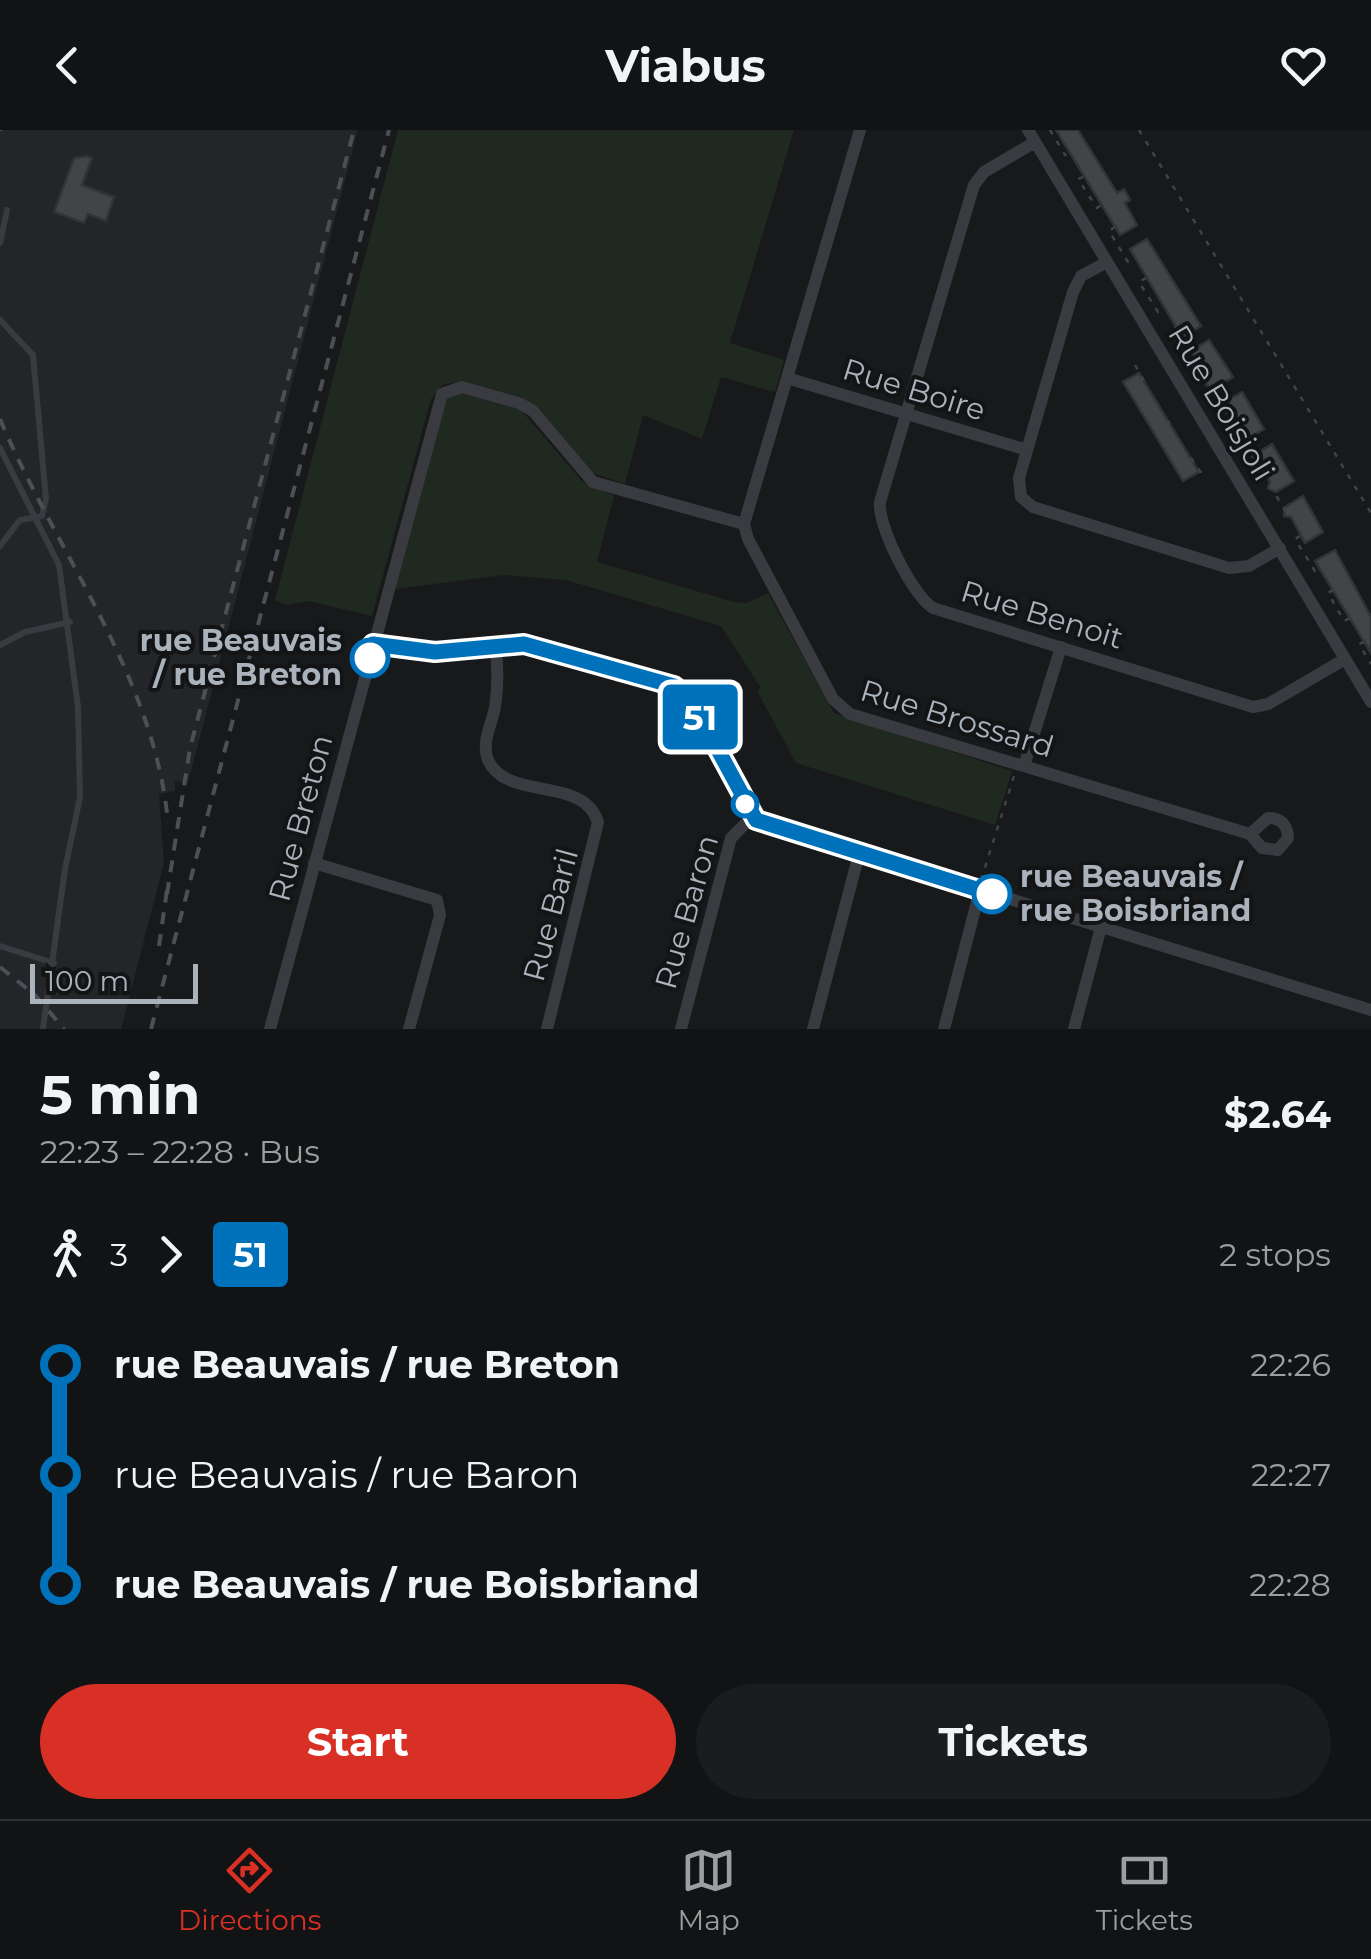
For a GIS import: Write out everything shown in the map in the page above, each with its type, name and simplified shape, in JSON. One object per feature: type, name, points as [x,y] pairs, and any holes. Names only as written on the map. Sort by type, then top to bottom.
[{"type":"street","points":[[744,524],[860,130]]},
{"type":"street","name":"Rue Boisjoli","points":[[1031,136],[1371,702]]},
{"type":"street","name":"Rue Benoit","points":[[1031,136],[984,172],[974,185],[879,515],[922,599],[933,608],[1253,707],[1268,704],[1345,659]]},
{"type":"street","points":[[1108,262],[1082,276],[1076,285],[1027,450],[1018,488],[1024,502],[1229,568],[1249,566],[1280,548]]},
{"type":"street","name":"Rue Boire","points":[[786,378],[1027,450]]},
{"type":"street","name":"Rue Breton","points":[[270,1029],[435,408],[446,391],[467,388],[529,408],[584,474],[597,484],[744,524]]},
{"type":"street","name":"Rue Brossard","points":[[744,524],[748,539],[840,708],[1020,769],[1250,834]]},
{"type":"street","points":[[373,644],[435,652],[496,644],[531,645],[684,692],[752,816],[859,854],[980,886],[1101,927],[1370,1008]]},
{"type":"street","name":"Rue Baril","points":[[496,644],[495,707],[486,745],[491,765],[507,777],[583,801],[598,822],[547,1029]]},
{"type":"street","points":[[1020,769],[1061,647]]},
{"type":"street","name":"Rue Baron","points":[[681,1029],[731,838],[752,816]]},
{"type":"street","points":[[813,1029],[859,854]]},
{"type":"street","points":[[314,862],[437,900],[440,915],[410,1029]]},
{"type":"street","points":[[944,1029],[980,886]]},
{"type":"street","points":[[1074,1029],[1101,927]]},
{"type":"lane","points":[[0,242],[6,210]]},
{"type":"lane","points":[[0,320],[34,355],[46,500],[44,512],[36,519],[20,520],[0,546]]},
{"type":"lane","points":[[0,448],[59,565],[70,622],[82,771],[44,1029]]},
{"type":"lane","points":[[0,646],[24,632],[70,622]]},
{"type":"lane","points":[[0,946],[54,963]]},
{"type":"path","points":[[1050,130],[1065,155],[1070,152]]},
{"type":"path","points":[[1139,130],[1371,513]]},
{"type":"path","points":[[1083,176],[1078,179],[1097,208],[1101,205]]},
{"type":"path","points":[[1115,227],[1109,230],[1128,262],[1134,258]]},
{"type":"path","points":[[1146,278],[1140,282],[1158,312],[1166,307]]},
{"type":"path","points":[[1176,326],[1173,336],[1193,364],[1197,362]]},
{"type":"path","points":[[1135,366],[1148,388]]},
{"type":"path","points":[[1208,381],[1226,410]]},
{"type":"path","points":[[1239,433],[1256,462]]},
{"type":"path","points":[[1191,458],[1204,477]]},
{"type":"path","points":[[1270,485],[1287,514]]},
{"type":"path","points":[[1300,536],[1295,539],[1315,571],[1320,568]]},
{"type":"path","points":[[1333,590],[1328,593],[1344,620],[1350,618]]},
{"type":"path","points":[[1364,642],[1360,644],[1371,664]]},
{"type":"path","points":[[980,886],[1020,769]]},
{"type":"shaded area","points":[[0,130],[358,130],[188,783],[175,781],[175,791],[159,794],[164,863],[121,1029],[0,1029]]},
{"type":"shaded area","points":[[398,130],[794,130],[730,343],[784,360],[775,392],[721,377],[702,439],[643,415],[625,484],[590,472],[543,414],[522,397],[463,381],[442,385],[431,399],[372,616],[309,601],[287,605],[275,600]]},
{"type":"shaded area","points":[[462,393],[521,410],[582,481],[614,496],[597,562],[734,602],[747,603],[768,593],[834,713],[1012,771],[995,825],[796,763],[757,691],[761,688],[721,626],[566,580],[504,575],[395,589],[446,398]]},
{"type":"building","points":[[1056,130],[1078,130],[1117,193],[1124,189],[1130,200],[1125,203],[1137,225],[1120,235]]},
{"type":"building","points":[[74,158],[92,158],[82,185],[114,197],[106,221],[88,214],[84,223],[54,212]]},
{"type":"building","points":[[1147,239],[1201,326],[1182,337],[1130,249]]},
{"type":"building","points":[[1209,340],[1233,377],[1214,388],[1206,385],[1208,378],[1191,351]]},
{"type":"building","points":[[1139,373],[1199,472],[1183,481],[1123,382]]},
{"type":"building","points":[[1242,392],[1264,429],[1245,440],[1237,436],[1239,430],[1229,413],[1223,412],[1223,403]]},
{"type":"building","points":[[1272,444],[1294,481],[1276,492],[1268,488],[1270,482],[1260,465],[1254,464],[1254,455]]},
{"type":"building","points":[[1303,496],[1323,532],[1305,543],[1291,517],[1284,516],[1285,507]]},
{"type":"building","points":[[1335,550],[1371,617],[1371,653],[1315,561]]},
{"type":"railway","points":[[167,894],[190,748],[354,130]]},
{"type":"railway","points":[[151,1029],[389,130]]},
{"type":"railway","points":[[0,419],[124,666],[159,769],[168,823]]},
{"type":"railway","points":[[159,946],[168,883]]},
{"type":"railway","points":[[0,967],[35,995],[64,1029]]},
{"type":"bus line","name":"51","points":[[370,658],[373,644],[435,652],[524,644],[674,686],[691,700],[756,820],[992,894]]},
{"type":"place","name":"rue Beauvais / rue Breton","points":[[370,658]]},
{"type":"place","name":"rue Beauvais / rue Boisbriand","points":[[992,894]]}]
